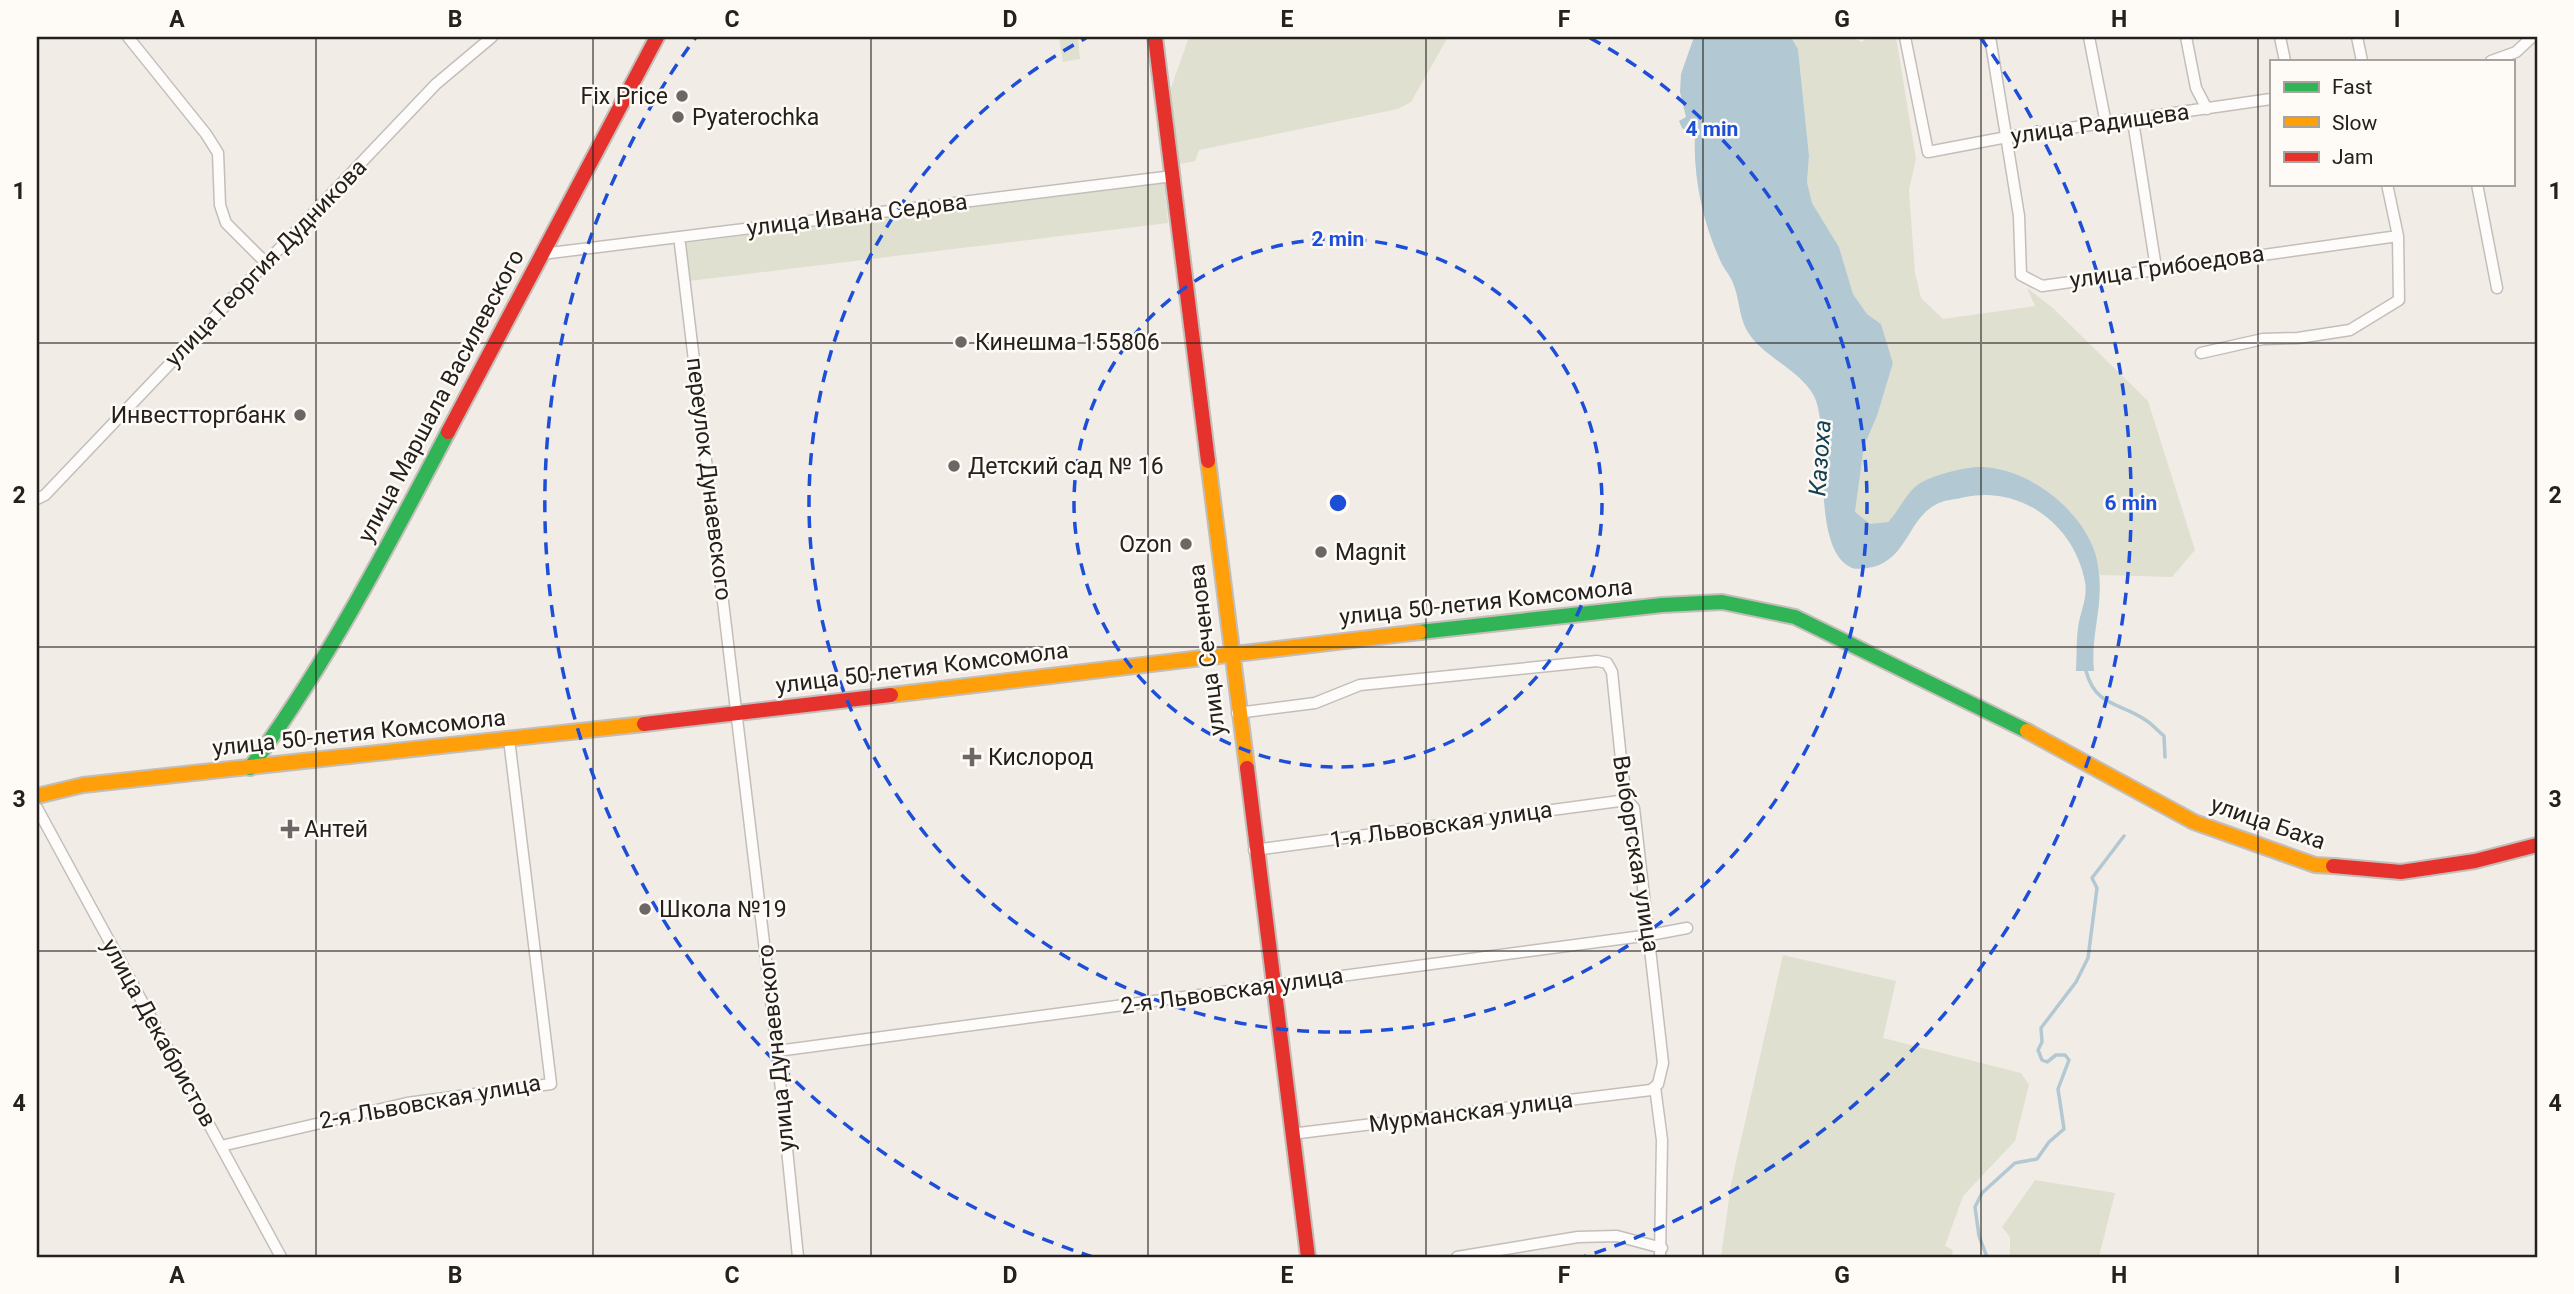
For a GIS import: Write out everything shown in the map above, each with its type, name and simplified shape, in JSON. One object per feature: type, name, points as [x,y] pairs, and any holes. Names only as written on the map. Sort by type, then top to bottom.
[{"type":"main road","name":"улица Маршала Василевского","points":[[250,768],[296,705],[343,625],[657,37]]},
{"type":"main road","name":"улица Сеченова","points":[[1155,37],[1254,850],[1308,1257]]},
{"type":"main road","name":"улица 50-летия Комсомола","points":[[37,796],[83,785],[738,714],[1230,653],[1695,603],[1758,607],[1812,624],[2008,720],[2137,793]]},
{"type":"main road","name":"улица Баха","points":[[2137,793],[2194,822],[2283,856],[2343,870],[2401,872],[2426,869],[2537,845]]},
{"type":"street","points":[[128,37],[206,134],[218,153],[220,205],[226,223],[266,263]]},
{"type":"street","name":"улица Георгия Дудникова","points":[[41,497],[436,85],[492,37]]},
{"type":"street","name":"улица Радищева","points":[[1905,37],[1928,152],[2007,137],[2133,121],[2270,99]]},
{"type":"street","points":[[1990,37],[2007,137]]},
{"type":"street","points":[[2090,37],[2106,124]]},
{"type":"street","points":[[2186,37],[2196,88],[2207,109]]},
{"type":"street","points":[[2280,37],[2285,60]]},
{"type":"street","points":[[2357,37],[2362,60]]},
{"type":"street","points":[[2494,60],[2516,52],[2532,37]]},
{"type":"street","points":[[2133,121],[2156,268]]},
{"type":"street","name":"улица Грибоедова","points":[[2007,137],[2019,216],[2021,275],[2042,286],[2316,245],[2398,236]]},
{"type":"street","name":"улица Ивана Седова","points":[[542,254],[1173,176]]},
{"type":"street","points":[[2201,353],[2263,339],[2298,338],[2350,330],[2399,300],[2398,236],[2387,186]]},
{"type":"street","points":[[2477,186],[2497,288]]},
{"type":"street","name":"переулок Дунаевского","points":[[680,244],[738,714]]},
{"type":"street","name":"Выборгская улица","points":[[1237,713],[1315,703],[1360,685],[1578,660],[1607,663],[1612,672],[1627,800],[1634,808],[1663,1063],[1653,1089],[1662,1140],[1661,1252]]},
{"type":"street","name":"улица Дунаевского","points":[[738,714],[778,1051],[798,1257]]},
{"type":"street","name":"2-я Львовская улица","points":[[221,1146],[408,1103],[551,1084],[509,739]]},
{"type":"street","name":"1-я Львовская улица","points":[[1254,850],[1627,800]]},
{"type":"street","name":"улица Декабристов","points":[[37,808],[281,1257]]},
{"type":"street","name":"2-я Львовская улица","points":[[778,1051],[1687,928]]},
{"type":"street","name":"Мурманская улица","points":[[1291,1134],[1653,1089]]},
{"type":"street","points":[[1457,1257],[1578,1237],[1617,1236],[1661,1252]]},
{"type":"green space","points":[[1059,37],[1078,37],[1080,59],[1063,62]]},
{"type":"green space","points":[[1189,37],[1448,37],[1411,102],[1398,109],[1199,150],[1195,161],[1175,165],[1168,96]]},
{"type":"green space","points":[[1791,37],[1852,37],[1862,42],[1868,37],[1896,37],[1916,159],[1909,190],[1915,273],[1921,298],[1943,319],[2035,306],[2027,288],[2053,308],[2148,401],[2195,550],[2172,577],[2100,575],[2090,540],[2059,501],[2030,481],[1999,469],[1976,468],[1925,481],[1912,492],[1892,518],[1882,524],[1869,523],[1855,512],[1864,446],[1877,416],[1893,363],[1881,324],[1867,314],[1853,294],[1839,247],[1812,203],[1807,182],[1809,156],[1798,49]]},
{"type":"green space","points":[[1164,183],[1168,223],[689,281],[685,243]]},
{"type":"green space","points":[[1783,955],[1896,981],[1883,1038],[2021,1073],[2029,1085],[2015,1141],[1963,1196],[1945,1246],[1953,1250],[1951,1257],[1721,1257],[1731,1184]]},
{"type":"green space","points":[[2035,1180],[2115,1193],[2099,1257],[2010,1257],[2010,1237],[2002,1227]]},
{"type":"water","points":[[1694,37],[1791,37],[1798,49],[1809,156],[1807,182],[1812,203],[1839,247],[1853,294],[1867,314],[1881,324],[1893,363],[1877,416],[1864,446],[1855,512],[1870,524],[1888,522],[1912,490],[1922,482],[1944,473],[1970,468],[2002,470],[2038,485],[2054,497],[2082,526],[2097,560],[2100,590],[2094,671],[2076,671],[2077,633],[2086,588],[2079,562],[2058,527],[2025,504],[2006,497],[1986,495],[1942,502],[1926,512],[1893,556],[1884,562],[1873,567],[1854,569],[1838,557],[1830,538],[1825,514],[1819,413],[1814,396],[1799,378],[1761,347],[1746,329],[1733,283],[1714,246],[1704,215],[1696,168],[1695,137],[1682,128],[1679,121],[1686,117],[1680,92],[1681,74]]},
{"type":"waterway","name":"Казоха","points":[[2086,671],[2090,683],[2103,698],[2137,715],[2164,736],[2165,757]]},
{"type":"waterway","name":"Казоха","points":[[1987,1257],[1979,1236],[1975,1207],[1982,1193],[2015,1163],[2037,1159],[2049,1142],[2064,1129],[2058,1089],[2069,1060],[2065,1055],[2056,1055],[2047,1062],[2042,1060],[2038,1050],[2042,1042],[2041,1028],[2076,982],[2088,958],[2097,888],[2092,878],[2124,836]]},
{"type":"traffic: fast","points":[[250,768],[305,688],[330,646],[379,562],[448,432]]},
{"type":"traffic: fast","points":[[1420,632],[1662,605],[1722,602],[1795,617],[2027,731]]},
{"type":"traffic: slow","points":[[1208,461],[1247,768]]},
{"type":"traffic: slow","points":[[891,695],[1420,632]]},
{"type":"traffic: slow","points":[[37,796],[83,785],[644,724]]},
{"type":"traffic: slow","points":[[2027,731],[2194,822],[2315,865],[2333,866]]},
{"type":"traffic: jam","points":[[448,432],[657,37]]},
{"type":"traffic: jam","points":[[1155,37],[1208,461]]},
{"type":"traffic: jam","points":[[644,724],[891,695]]},
{"type":"traffic: jam","points":[[1247,768],[1308,1257]]},
{"type":"traffic: jam","points":[[2333,866],[2401,872],[2475,861],[2537,845]]},
{"type":"place","name":"Fix Price","points":[[682,96]]},
{"type":"place","name":"Pyaterochka","points":[[678,117]]},
{"type":"place","name":"Кинешма 155806","points":[[961,342]]},
{"type":"place","name":"Инвестторгбанк","points":[[300,415]]},
{"type":"place","name":"Детский сад № 16","points":[[954,466]]},
{"type":"place","name":"Ozon","points":[[1186,544]]},
{"type":"place","name":"Magnit","points":[[1321,552]]},
{"type":"place","name":"Кислород","points":[[972,757]]},
{"type":"place","name":"Антей","points":[[290,829]]},
{"type":"place","name":"Школа №19","points":[[645,909]]}]
